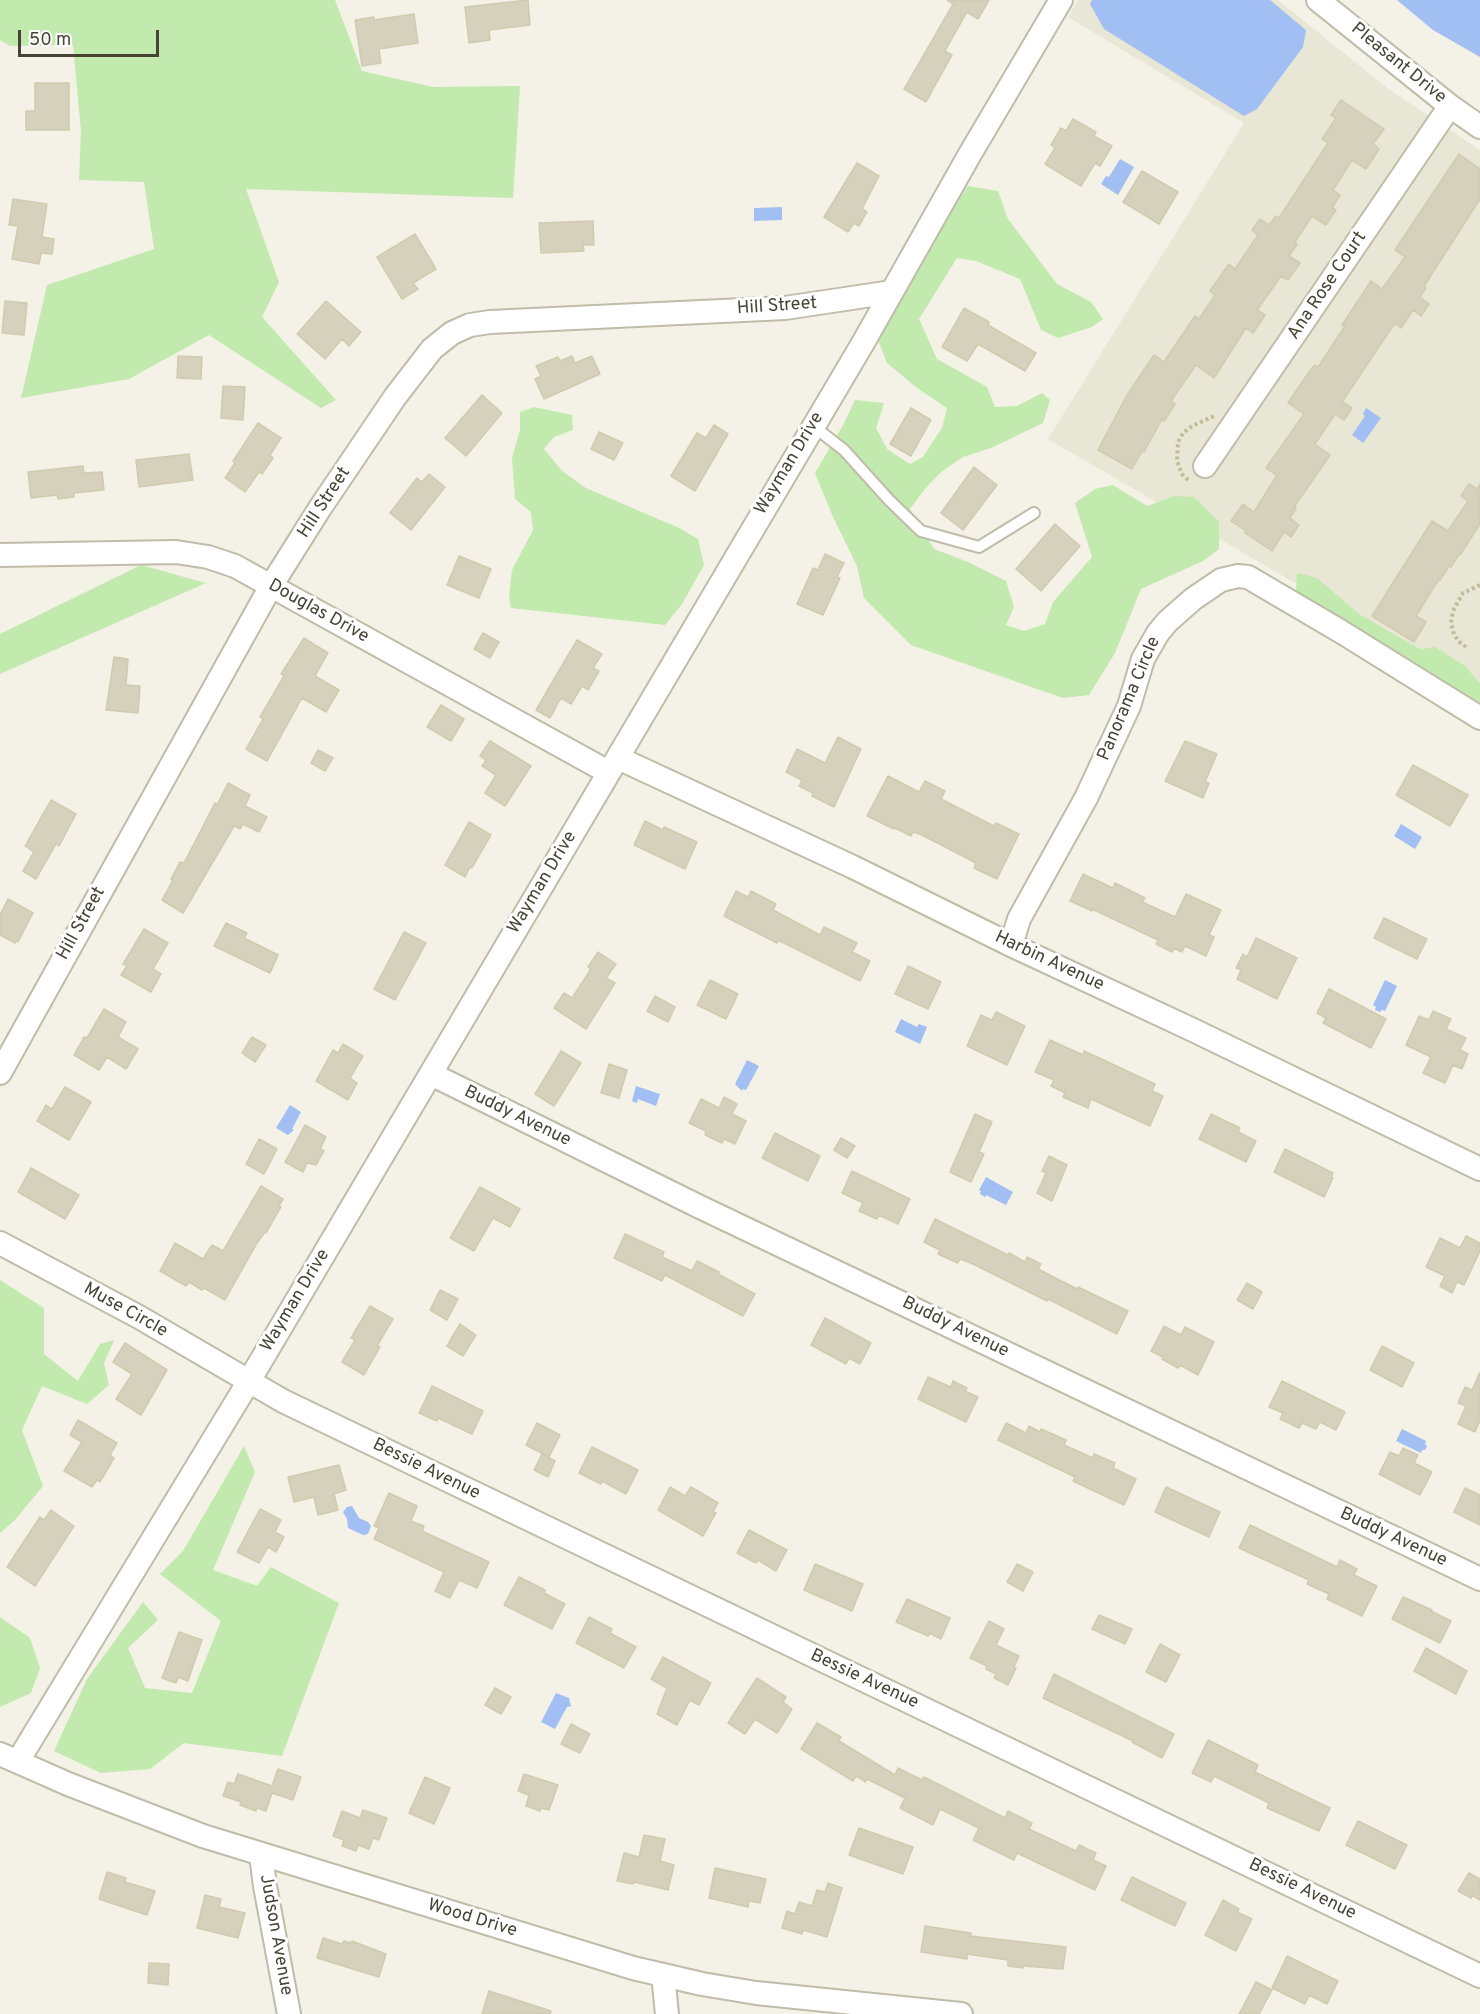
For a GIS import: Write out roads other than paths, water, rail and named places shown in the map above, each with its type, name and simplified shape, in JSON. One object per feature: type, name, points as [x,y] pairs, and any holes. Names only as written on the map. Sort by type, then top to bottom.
[{"type":"street","name":"Wayman Drive","points":[[9,1757],[249,1381],[892,292],[1061,0]]},
{"type":"street","name":"Pleasant Drive","points":[[1317,0],[1450,106],[1480,127]]},
{"type":"street","name":"Ana Rose Court","points":[[1205,466],[1450,106]]},
{"type":"street","name":"Hill Street","points":[[0,1073],[271,586],[320,508],[395,397],[432,349],[452,333],[470,325],[490,322],[785,308],[892,292]]},
{"type":"street","name":"Douglas Drive","points":[[0,555],[176,552],[196,554],[235,567],[613,765]]},
{"type":"street","name":"Panorama Circle","points":[[1011,945],[1019,919],[1086,798],[1129,706],[1143,659],[1167,622],[1193,599],[1221,580],[1238,576],[1248,577],[1480,718]]},
{"type":"street","name":"Harbin Avenue","points":[[613,765],[853,867],[1480,1169]]},
{"type":"street","name":"Buddy Avenue","points":[[431,1074],[700,1207],[1480,1579]]},
{"type":"street","name":"Muse Circle","points":[[0,1243],[139,1317],[249,1381]]},
{"type":"street","name":"Bessie Avenue","points":[[249,1381],[326,1422],[1480,1976]]},
{"type":"street","name":"Wood Drive","points":[[9,1757],[134,1811],[261,1855],[621,1964],[663,1975],[756,1993],[961,2014]]},
{"type":"street","name":"Judson Avenue","points":[[261,1855],[289,2014]]},
{"type":"street","points":[[663,1975],[667,2014]]},
{"type":"lane","points":[[813,426],[844,450],[889,500],[921,531],[979,547],[1034,513]]},
{"type":"water","points":[[1092,0],[1270,0],[1306,30],[1303,47],[1257,109],[1244,116],[1104,29],[1090,4]]},
{"type":"water","points":[[1397,0],[1480,0],[1480,57],[1433,30]]},
{"type":"water","points":[[1120,159],[1134,167],[1118,195],[1101,184],[1106,176],[1109,177]]},
{"type":"water","points":[[782,207],[782,220],[754,221],[754,208]]},
{"type":"water","points":[[1366,408],[1381,418],[1363,443],[1352,435],[1365,416],[1363,414]]},
{"type":"water","points":[[1401,824],[1422,837],[1415,849],[1394,836]]},
{"type":"water","points":[[1385,980],[1397,986],[1385,1011],[1380,1012],[1375,1010],[1376,1007],[1373,1005]]},
{"type":"water","points":[[901,1019],[917,1027],[919,1024],[927,1027],[920,1044],[895,1032]]},
{"type":"water","points":[[747,1060],[759,1066],[746,1090],[742,1091],[735,1084]]},
{"type":"water","points":[[636,1086],[660,1094],[656,1106],[638,1099],[637,1103],[632,1101]]},
{"type":"water","points":[[290,1105],[301,1112],[292,1129],[294,1130],[288,1135],[276,1128]]},
{"type":"water","points":[[986,1177],[1013,1192],[1006,1205],[980,1194],[979,1190]]},
{"type":"water","points":[[1402,1429],[1426,1441],[1425,1450],[1421,1453],[1396,1441]]},
{"type":"water","points":[[352,1506],[359,1518],[371,1526],[368,1534],[363,1535],[348,1528],[343,1512],[347,1507]]},
{"type":"water","points":[[556,1693],[569,1698],[571,1706],[567,1707],[555,1729],[541,1722]]}]
